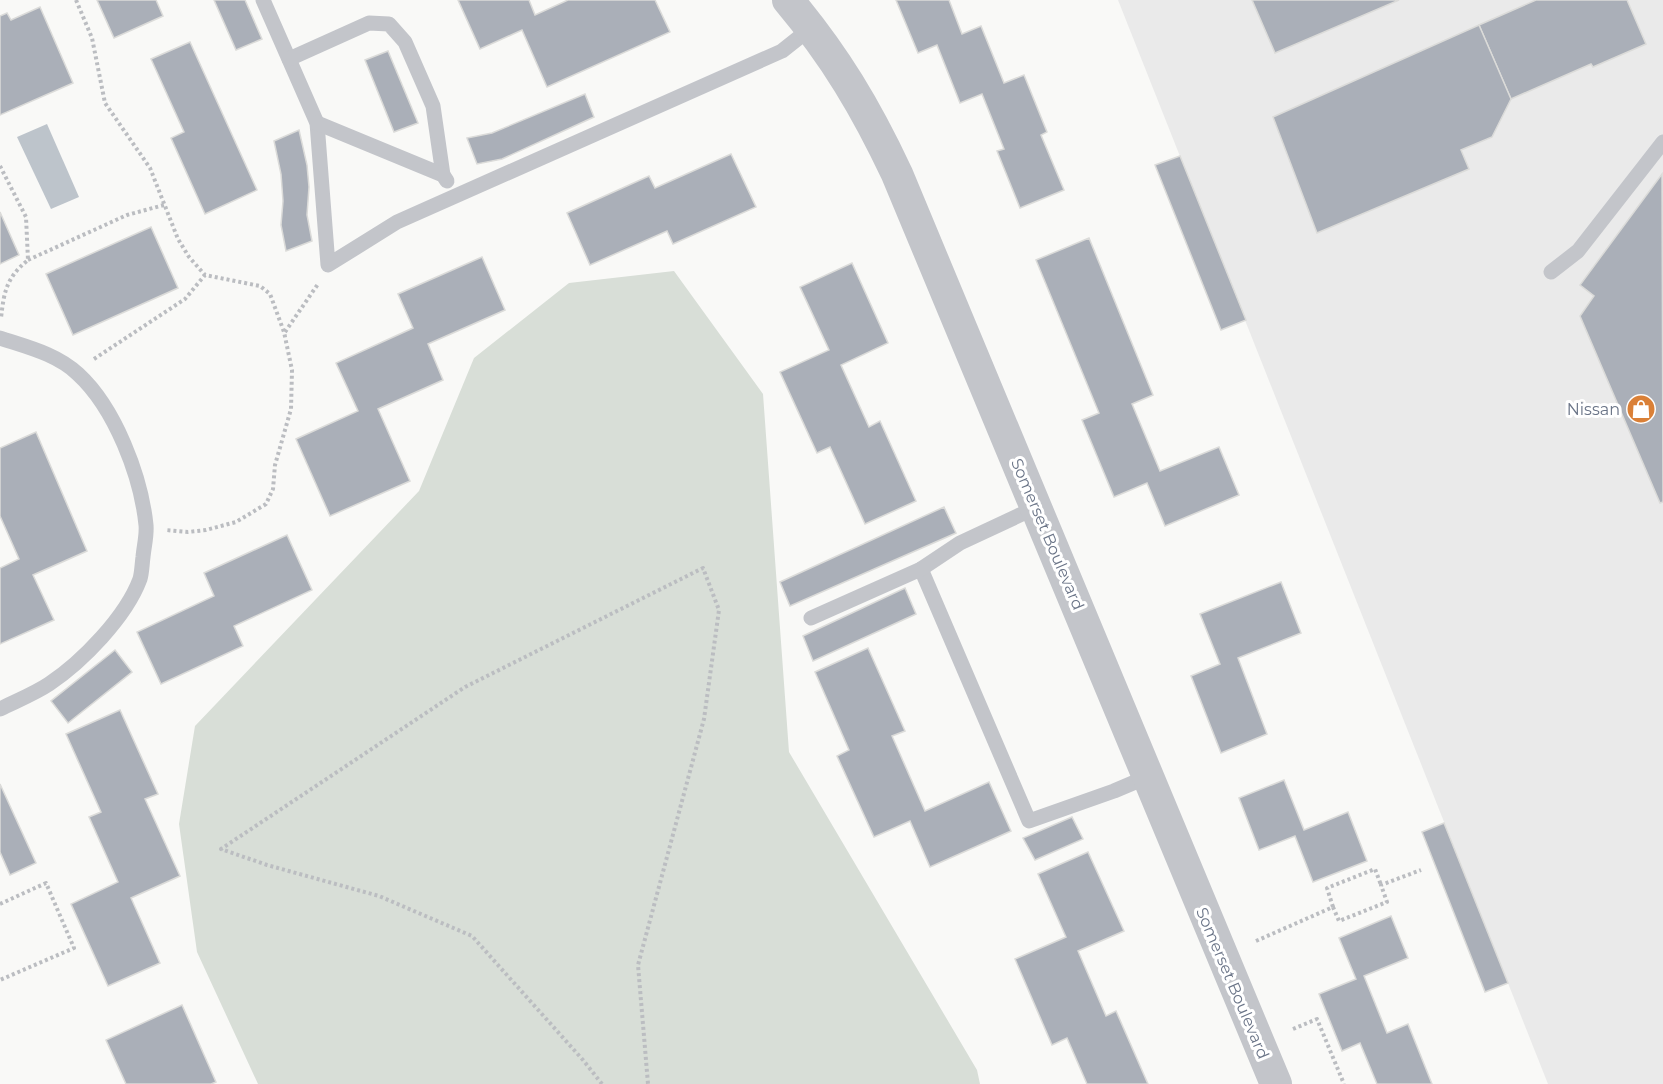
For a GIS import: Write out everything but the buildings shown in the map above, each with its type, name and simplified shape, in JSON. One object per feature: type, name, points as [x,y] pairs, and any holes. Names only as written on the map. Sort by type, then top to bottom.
[{"type":"street","name":"Somerset Boulevard","points":[[788,0],[842,69],[873,123],[897,174],[1276,1084]]},
{"type":"lane","points":[[263,0],[317,123],[328,265],[398,222],[782,51],[811,28]]},
{"type":"lane","points":[[289,59],[369,23],[388,24],[405,42],[433,106],[443,176],[457,195]]},
{"type":"lane","points":[[317,123],[443,176]]},
{"type":"lane","points":[[1551,273],[1578,251],[1663,142]]},
{"type":"lane","points":[[0,339],[56,359],[77,373],[96,393],[116,427],[132,465],[142,497],[147,528],[140,578],[112,625],[89,652],[48,685],[0,709]]},
{"type":"lane","points":[[811,618],[921,569],[960,543],[1037,507]]},
{"type":"lane","points":[[921,569],[1029,821],[1147,777]]},
{"type":"path","points":[[76,0],[92,38],[105,103],[150,168],[178,239],[205,275],[260,286],[270,294],[284,332],[292,370],[291,409],[274,465],[273,489],[266,504],[236,522],[188,532]]},
{"type":"path","points":[[0,166],[26,217],[28,260]]},
{"type":"path","points":[[1,321],[3,294],[14,272],[28,260],[127,215],[164,205]]},
{"type":"path","points":[[113,347],[185,299],[205,275]]},
{"type":"path","points":[[284,332],[310,297]]},
{"type":"path","points":[[602,1084],[583,1059],[472,936],[379,896],[267,865],[221,849],[465,687],[703,568],[719,610],[704,718],[638,965],[648,1084]]},
{"type":"path","points":[[1375,869],[1387,902],[1339,921],[1334,907],[1327,888],[1375,869]]},
{"type":"path","points":[[1381,885],[1421,870]]},
{"type":"path","points":[[0,904],[46,883],[74,948],[0,980]]},
{"type":"path","points":[[1256,941],[1334,907]]},
{"type":"path","points":[[1293,1029],[1317,1019],[1344,1084]]},
{"type":"shaded area","points":[[1118,0],[1663,0],[1663,1084],[1548,1084]]},
{"type":"shaded area","points":[[47,124],[79,197],[51,209],[17,137]]},
{"type":"shaded area","points":[[674,271],[763,394],[789,752],[977,1070],[980,1084],[258,1084],[197,952],[179,824],[195,726],[419,491],[474,358],[569,283]]},
{"type":"place","name":"Nissan","points":[[1641,409]]}]
